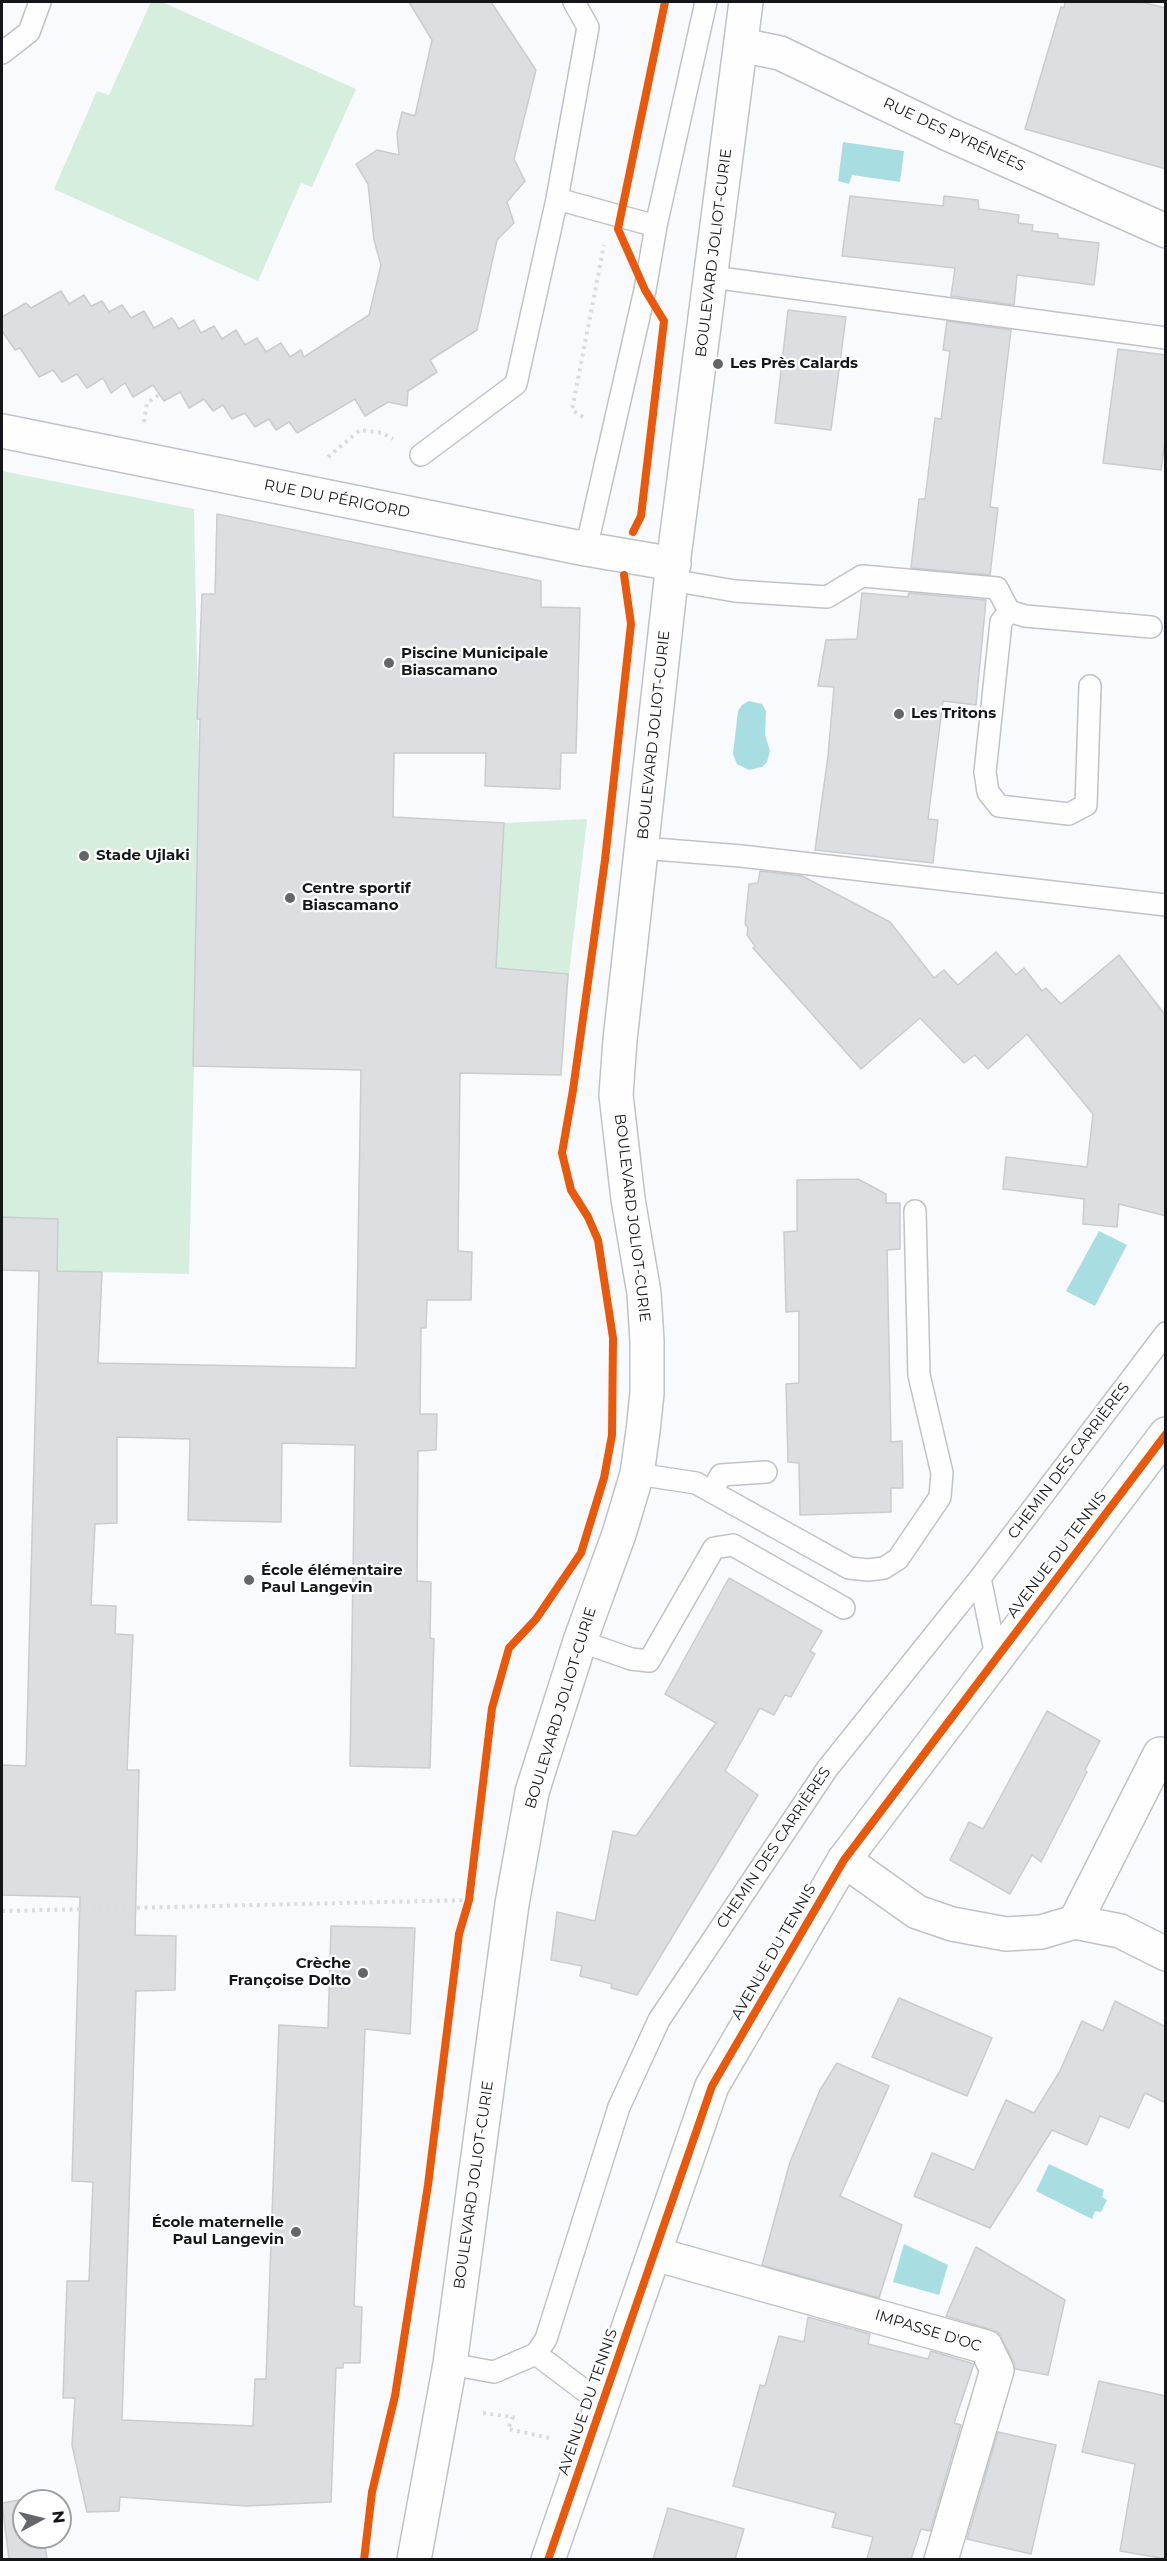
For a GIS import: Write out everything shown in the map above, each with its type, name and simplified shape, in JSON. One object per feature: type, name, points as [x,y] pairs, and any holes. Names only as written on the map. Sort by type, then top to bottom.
[{"type":"street","name":"BOULEVARD JOLIOT-CURIE","points":[[414,2559],[450,2364],[512,1904],[532,1792],[637,1474],[646,1393],[647,1341],[644,1293],[628,1199],[616,1095],[620,1040],[672,572],[712,278],[746,2]]},
{"type":"street","name":"RUE DES PYRÉNÉES","points":[[741,45],[780,53],[946,133],[1166,231]]},
{"type":"street","name":"RUE DU PÉRIGORD","points":[[2,431],[586,549],[672,572]]},
{"type":"street","name":"AVENUE DU TENNIS","points":[[548,2559],[601,2403],[656,2254],[712,2086],[844,1860],[1166,1434]]},
{"type":"street","points":[[1075,1922],[1160,1754]]},
{"type":"street","points":[[844,1860],[917,1912],[952,1924],[1005,1934],[1041,1932],[1075,1922],[1120,1931],[1166,1954]]},
{"type":"street","name":"IMPASSE D'OC","points":[[656,2254],[986,2347],[997,2370],[941,2559]]},
{"type":"lane","points":[[2,53],[29,32],[40,2]]},
{"type":"lane","points":[[421,455],[516,384],[557,199],[588,27],[574,2]]},
{"type":"lane","points":[[586,549],[645,290],[656,226],[706,2]]},
{"type":"lane","points":[[557,199],[620,222],[656,226]]},
{"type":"lane","points":[[712,278],[1166,338]]},
{"type":"lane","points":[[672,572],[735,591],[827,597],[862,576],[997,588],[1009,610],[1025,616],[1151,627]]},
{"type":"lane","points":[[1009,610],[1001,622],[986,772],[988,792],[999,806],[1070,814],[1086,805],[1090,686]]},
{"type":"lane","points":[[642,848],[741,856],[1166,905]]},
{"type":"lane","points":[[637,1474],[686,1480],[712,1491],[849,1568],[868,1570],[884,1568],[898,1559],[940,1497],[942,1473],[919,1374],[915,1211]]},
{"type":"lane","name":"CHEMIN DES CARRIÈRES","points":[[536,2354],[546,2339],[620,2107],[659,2020],[827,1768],[980,1578],[1166,1334]]},
{"type":"lane","points":[[712,1491],[721,1475],[766,1472]]},
{"type":"lane","points":[[580,1641],[631,1659],[649,1661],[714,1548],[733,1545],[844,1608]]},
{"type":"lane","points":[[980,1578],[996,1656]]},
{"type":"lane","points":[[450,2364],[494,2373],[536,2354],[601,2403]]},
{"type":"path","points":[[586,419],[572,410],[604,243],[620,222]]},
{"type":"path","points":[[143,429],[147,403],[160,394]]},
{"type":"path","points":[[323,462],[360,430],[382,433]]},
{"type":"path","points":[[465,1911],[470,1888]]},
{"type":"path","points":[[2,1911],[469,1900]]},
{"type":"path","points":[[483,2412],[513,2417],[508,2429],[557,2439]]},
{"type":"green space","points":[[151,2],[162,2],[356,89],[312,187],[301,183],[258,281],[54,189],[97,91],[109,95]]},
{"type":"green space","name":"Centre sportif Biascamano","points":[[2,471],[194,509],[199,770],[394,776],[393,817],[504,823],[587,819],[569,974],[561,1075],[194,1066],[189,1274],[2,1270]]},
{"type":"water","points":[[843,142],[904,151],[900,182],[852,175],[849,184],[838,181]]},
{"type":"water","points":[[749,701],[762,704],[766,711],[765,735],[770,751],[767,762],[762,767],[749,770],[737,764],[733,754],[738,711]]},
{"type":"water","points":[[1099,1231],[1127,1245],[1095,1306],[1066,1291]]},
{"type":"water","points":[[1049,2164],[1104,2190],[1102,2197],[1107,2200],[1101,2212],[1095,2211],[1092,2219],[1036,2191]]},
{"type":"water","points":[[904,2244],[948,2265],[939,2295],[893,2282]]},
{"type":"building","points":[[409,2],[491,2],[536,70],[514,159],[525,181],[507,202],[514,223],[497,240],[477,330],[430,360],[437,372],[408,391],[407,406],[388,402],[365,416],[355,399],[297,433],[289,422],[276,430],[269,419],[255,427],[245,413],[232,419],[223,405],[213,411],[204,399],[189,408],[180,392],[164,401],[153,385],[133,397],[125,383],[111,393],[103,378],[87,388],[77,374],[62,382],[53,370],[39,377],[20,348],[15,350],[2,331],[2,317],[26,303],[31,308],[61,291],[69,304],[84,295],[91,306],[102,301],[109,312],[122,305],[131,318],[144,311],[154,328],[172,318],[179,329],[194,320],[201,333],[214,326],[222,339],[236,330],[245,345],[257,338],[266,352],[281,343],[290,357],[301,350],[304,357],[369,315],[381,265],[374,240],[368,184],[356,164],[377,150],[399,155],[397,134],[402,112],[415,116],[432,40]]},
{"type":"building","points":[[1065,2],[1141,2],[1166,8],[1166,169],[1025,129],[1061,7],[1064,8]]},
{"type":"building","points":[[850,196],[943,206],[944,196],[978,200],[979,209],[1019,215],[1018,223],[1033,225],[1032,231],[1058,234],[1058,238],[1099,243],[1094,285],[1017,275],[1014,305],[951,296],[955,268],[842,256]]},
{"type":"building","points":[[788,310],[846,317],[831,430],[775,423]]},
{"type":"building","points":[[947,321],[1011,330],[990,507],[998,508],[990,575],[911,568],[919,499],[925,499],[935,418],[941,419],[950,351],[943,350]]},
{"type":"building","points":[[1118,349],[1166,355],[1166,434],[1161,470],[1103,463]]},
{"type":"building","points":[[217,514],[541,581],[541,607],[580,608],[576,753],[561,753],[560,789],[485,786],[486,753],[394,753],[393,817],[504,823],[496,968],[568,974],[561,1075],[460,1073],[458,1251],[472,1252],[471,1300],[427,1300],[426,1328],[421,1328],[420,1414],[437,1414],[436,1450],[418,1451],[417,1581],[431,1582],[430,1638],[434,1639],[430,1768],[350,1766],[355,1445],[282,1443],[281,1522],[188,1520],[190,1439],[117,1437],[117,1523],[95,1524],[91,1605],[116,1606],[115,1634],[133,1635],[127,1770],[139,1770],[135,1935],[176,1936],[175,1990],[136,1991],[122,2420],[253,2426],[255,2379],[266,2379],[279,2025],[328,2028],[331,1926],[415,1928],[410,2034],[365,2029],[354,2306],[362,2307],[360,2363],[343,2363],[343,2368],[336,2368],[331,2502],[246,2506],[120,2497],[119,2511],[87,2512],[72,2445],[75,2398],[63,2398],[67,2281],[89,2281],[93,2182],[72,2181],[80,1897],[2,1895],[2,1765],[26,1766],[39,1271],[2,1270],[2,1217],[58,1219],[57,1271],[102,1272],[98,1363],[356,1368],[361,1070],[193,1066],[200,719],[197,719],[202,594],[215,594]]},
{"type":"building","name":"Les Tritons","points":[[862,593],[908,597],[909,593],[986,600],[976,705],[943,701],[928,819],[938,820],[933,863],[815,850],[828,756],[834,687],[818,686],[826,640],[857,639]]},
{"type":"building","points":[[760,871],[802,876],[890,922],[934,978],[944,970],[958,985],[996,952],[1016,975],[1024,968],[1042,991],[1046,988],[1061,1004],[1119,955],[1166,1016],[1166,1216],[1119,1204],[1117,1227],[1083,1224],[1084,1199],[1003,1189],[1006,1157],[1087,1167],[1093,1114],[1027,1034],[988,1069],[975,1055],[964,1063],[920,1018],[861,1069],[753,948],[755,946],[747,935],[748,928],[745,924],[749,884],[758,883]]},
{"type":"building","points":[[858,1179],[886,1194],[886,1203],[900,1203],[900,1249],[887,1250],[891,1442],[902,1441],[903,1488],[891,1488],[891,1512],[800,1515],[799,1463],[788,1462],[786,1384],[799,1383],[799,1311],[786,1312],[784,1232],[797,1231],[797,1180]]},
{"type":"building","points":[[729,1578],[822,1631],[810,1651],[815,1654],[791,1697],[785,1695],[774,1715],[760,1708],[725,1771],[758,1795],[637,1995],[611,1988],[612,1984],[580,1976],[582,1966],[551,1960],[557,1912],[595,1921],[613,1831],[636,1836],[716,1723],[665,1694]]},
{"type":"building","points":[[1047,1711],[1100,1741],[1085,1770],[1087,1772],[1041,1862],[1032,1855],[1010,1894],[950,1860],[969,1822],[983,1829]]},
{"type":"building","points":[[899,1998],[992,2038],[967,2096],[872,2057]]},
{"type":"building","points":[[1115,2001],[1166,2027],[1166,2103],[1145,2093],[1129,2128],[1100,2116],[1087,2145],[1052,2130],[990,2228],[914,2196],[932,2153],[974,2170],[1006,2100],[1034,2113],[1060,2071],[1082,2021],[1103,2031]]},
{"type":"building","points":[[837,2063],[889,2086],[840,2196],[902,2225],[879,2298],[762,2265],[790,2162],[820,2090]]},
{"type":"building","points":[[976,2247],[1065,2300],[1048,2375],[1015,2369],[1014,2362],[998,2332],[946,2316]]},
{"type":"building","points":[[808,2317],[870,2334],[868,2344],[928,2359],[931,2351],[974,2364],[954,2423],[961,2425],[930,2531],[921,2529],[911,2559],[867,2559],[873,2537],[832,2527],[836,2513],[733,2486],[760,2385],[765,2386],[779,2336],[804,2342]]},
{"type":"building","points":[[1099,2381],[1166,2396],[1166,2559],[1120,2551],[1135,2464],[1082,2452]]},
{"type":"building","points":[[998,2432],[1056,2445],[1031,2554],[967,2539]]},
{"type":"building","points":[[12,2501],[12,2549],[46,2549],[47,2559],[9,2559],[2,2503]]},
{"type":"building","points":[[668,2508],[744,2529],[735,2559],[653,2559]]},
{"type":"cycle path","points":[[633,532],[641,516],[664,321],[645,290],[618,229],[665,2]]},
{"type":"cycle path","points":[[364,2560],[372,2492],[395,2396],[428,2185],[459,1934],[469,1900],[492,1708],[509,1648],[536,1619],[581,1553],[604,1478],[612,1435],[613,1338],[598,1240],[588,1217],[571,1190],[562,1153],[605,860],[631,624],[624,575]]},
{"type":"cycle path","points":[[548,2560],[712,2086],[844,1860],[1166,1434]]},
{"type":"place","name":"Les Près Calards","points":[[718,364]]},
{"type":"place","name":"Piscine Municipale Biascamano","points":[[389,663]]},
{"type":"place","name":"Les Tritons","points":[[899,714]]},
{"type":"place","name":"Stade Ujlaki","points":[[84,856]]},
{"type":"place","name":"Centre sportif Biascamano","points":[[290,898]]},
{"type":"place","name":"École élémentaire Paul Langevin","points":[[249,1580]]},
{"type":"place","name":"Crèche Françoise Dolto","points":[[363,1973]]},
{"type":"place","name":"École maternelle Paul Langevin","points":[[296,2232]]}]
